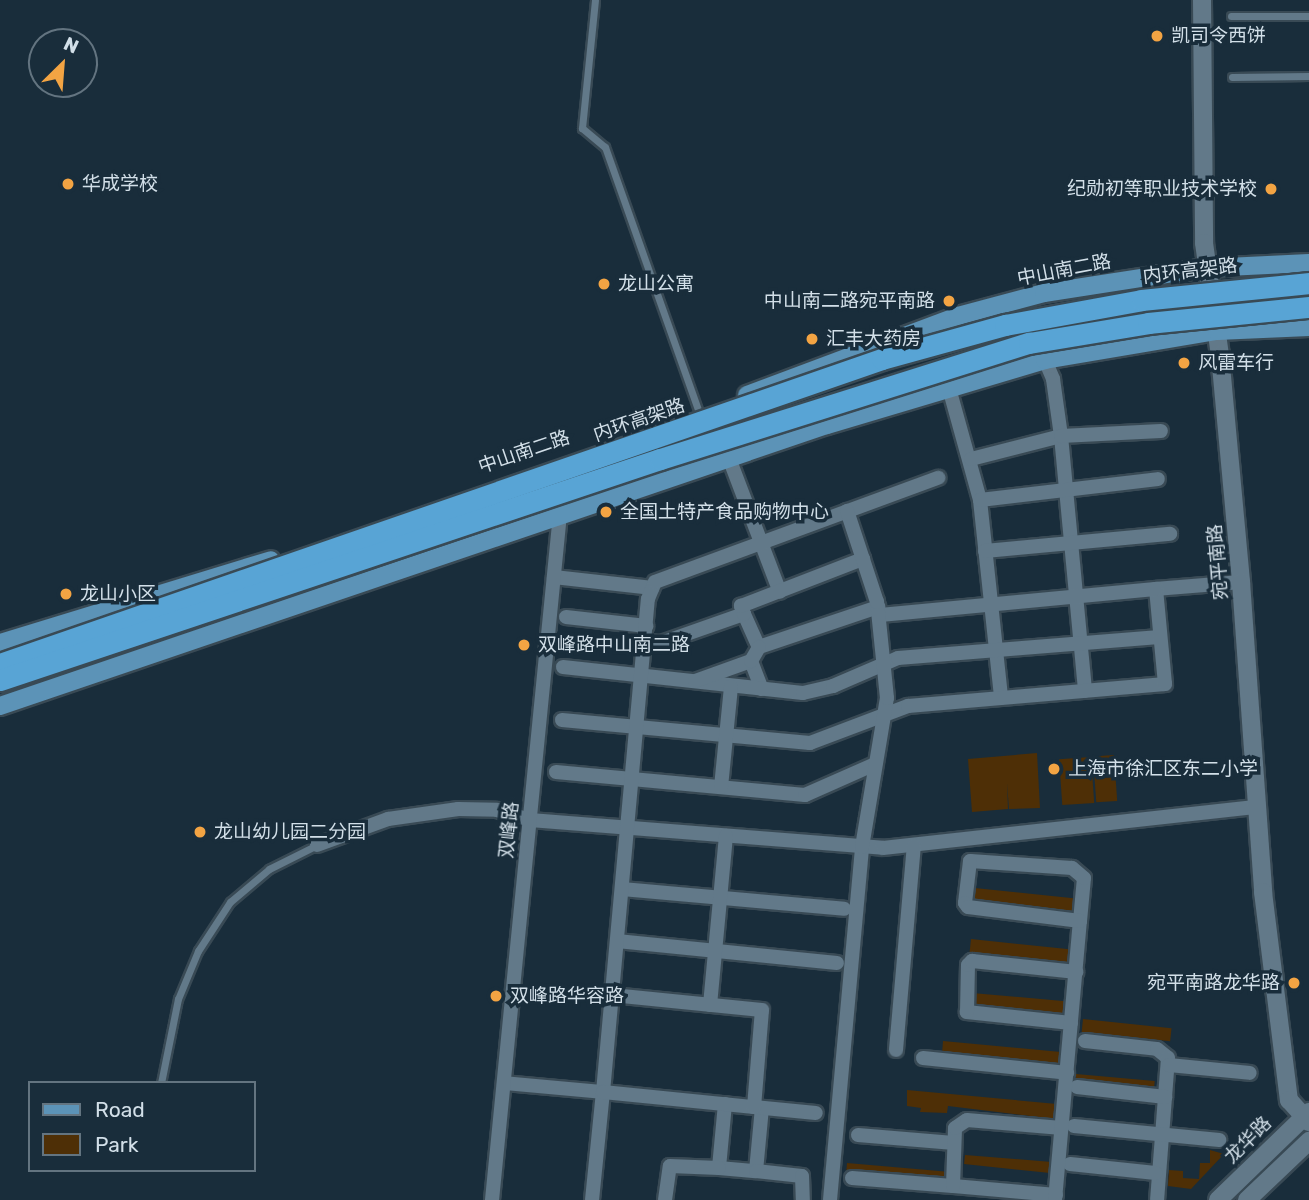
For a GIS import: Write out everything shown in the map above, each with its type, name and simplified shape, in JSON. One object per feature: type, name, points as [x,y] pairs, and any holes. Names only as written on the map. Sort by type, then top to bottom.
[{"type":"highway","name":"内环高架路","points":[[0,664],[882,359],[1005,325],[1142,300],[1309,284]]},
{"type":"highway","points":[[0,680],[660,459],[1030,343],[1148,323],[1309,307]]},
{"type":"main road","name":"宛平南路","points":[[1202,0],[1206,268],[1217,331],[1241,582],[1255,807],[1283,1065],[1289,1100],[1307,1117],[1306,1150]]},
{"type":"main road","name":"中山南二路","points":[[0,643],[385,525],[699,413],[958,316],[1044,293],[1206,268],[1309,263]]},
{"type":"main road","points":[[0,706],[729,458],[1045,360],[1217,331],[1309,327]]},
{"type":"main road","name":"龙华路","points":[[1218,1200],[1307,1117]]},
{"type":"main road","points":[[1247,1200],[1306,1150]]},
{"type":"street","points":[[1045,360],[1053,379],[1061,436],[1073,596],[1085,691]]},
{"type":"street","points":[[949,388],[971,459],[980,500],[1001,698]]},
{"type":"street","points":[[971,459],[1061,436],[1161,431]]},
{"type":"street","points":[[729,458],[780,592]]},
{"type":"street","name":"双峰路","points":[[492,1200],[560,514],[550,465]]},
{"type":"street","points":[[592,1200],[644,642],[652,588],[655,582],[938,478]]},
{"type":"street","points":[[980,500],[1066,486],[1158,479]]},
{"type":"street","points":[[830,1200],[862,847],[885,712],[879,611],[847,511]]},
{"type":"street","points":[[985,551],[1170,534]]},
{"type":"street","points":[[759,647],[741,607],[863,559]]},
{"type":"street","points":[[554,577],[652,588]]},
{"type":"street","points":[[691,682],[751,661],[759,647],[879,611],[1241,582]]},
{"type":"street","points":[[562,720],[810,743],[885,712],[1001,698],[1165,684],[1156,589]]},
{"type":"street","points":[[644,642],[661,643],[744,614]]},
{"type":"street","points":[[566,617],[646,626]]},
{"type":"street","points":[[563,667],[762,689],[816,691],[898,658],[1159,636]]},
{"type":"street","points":[[751,661],[762,689]]},
{"type":"street","points":[[721,787],[731,686]]},
{"type":"street","points":[[556,772],[805,795],[875,764]]},
{"type":"street","points":[[317,845],[388,819],[422,812],[497,810],[530,820],[862,847],[914,846],[1255,807]]},
{"type":"street","points":[[710,1005],[726,836]]},
{"type":"street","points":[[896,1050],[914,846]]},
{"type":"street","points":[[852,1178],[1055,1197],[1068,1127],[1067,1073],[1084,878],[1079,870],[974,858],[970,861],[965,903],[968,907],[1080,921]]},
{"type":"street","points":[[622,889],[845,909]]},
{"type":"street","points":[[617,942],[838,963]]},
{"type":"street","points":[[1071,1023],[967,1012],[968,965],[972,961],[1076,972]]},
{"type":"street","points":[[612,995],[762,1010],[756,1171]]},
{"type":"street","points":[[1084,1041],[1163,1051],[1169,1065],[1156,1173],[1157,1200]]},
{"type":"street","points":[[923,1058],[1067,1073]]},
{"type":"street","points":[[1169,1065],[1250,1073]]},
{"type":"street","points":[[504,1083],[816,1112]]},
{"type":"street","points":[[1077,1087],[1165,1097]]},
{"type":"street","points":[[719,1168],[725,1104]]},
{"type":"street","points":[[953,1186],[956,1128],[967,1121],[1219,1140]]},
{"type":"street","points":[[858,1135],[954,1143]]},
{"type":"street","points":[[1070,1164],[1156,1173]]},
{"type":"street","points":[[665,1200],[670,1166],[802,1176],[803,1200]]},
{"type":"lane","points":[[595,0],[582,128],[605,147],[699,413]]},
{"type":"lane","points":[[1231,16],[1309,16]]},
{"type":"lane","points":[[1232,77],[1309,76]]},
{"type":"lane","points":[[161,1081],[178,999],[198,951],[230,902],[269,869],[317,845]]},
{"type":"green space","points":[[1037,753],[1040,808],[1009,809],[1007,783],[1008,809],[972,812],[968,759]]},
{"type":"green space","points":[[1114,755],[1117,801],[1096,802],[1093,756]]},
{"type":"green space","points":[[1091,757],[1094,803],[1062,805],[1059,759]]},
{"type":"green space","points":[[975,888],[1073,898],[1072,912],[974,902]]},
{"type":"green space","points":[[971,939],[1069,949],[1068,964],[969,954]]},
{"type":"green space","points":[[972,993],[1066,1001],[1065,1014],[971,1006]]},
{"type":"green space","points":[[1083,1019],[1172,1028],[1170,1041],[1082,1032]]},
{"type":"green space","points":[[943,1041],[1061,1052],[1059,1067],[942,1054]]},
{"type":"green space","points":[[1076,1074],[1155,1081],[1154,1089],[1075,1082]]},
{"type":"green space","points":[[907,1090],[1057,1104],[1055,1119],[948,1106],[947,1113],[920,1112],[921,1108],[907,1106]]},
{"type":"green space","points":[[1210,1150],[1224,1154],[1191,1189],[1168,1186],[1169,1170],[1183,1171],[1183,1178],[1199,1179],[1200,1163],[1210,1163]]},
{"type":"green space","points":[[965,1155],[1052,1162],[1050,1173],[964,1164]]},
{"type":"green space","points":[[847,1163],[948,1172],[947,1183],[846,1174]]},
{"type":"place","name":"凯司令西饼","points":[[1157,36]]},
{"type":"place","name":"华成学校","points":[[68,184]]},
{"type":"place","name":"纪勋初等职业技术学校","points":[[1271,189]]},
{"type":"place","name":"龙山公寓","points":[[604,284]]},
{"type":"place","name":"中山南二路宛平南路","points":[[949,301]]},
{"type":"place","name":"汇丰大药房","points":[[812,339]]},
{"type":"place","name":"风雷车行","points":[[1184,363]]},
{"type":"place","name":"全国土特产食品购物中心","points":[[606,512]]},
{"type":"place","name":"龙山小区","points":[[66,594]]},
{"type":"place","name":"双峰路中山南二路","points":[[524,645]]},
{"type":"place","name":"上海市徐汇区东二小学","points":[[1054,769]]},
{"type":"place","name":"龙山幼儿园二分园","points":[[200,832]]},
{"type":"place","name":"宛平南路龙华路","points":[[1294,983]]},
{"type":"place","name":"双峰路华容路","points":[[496,996]]}]
